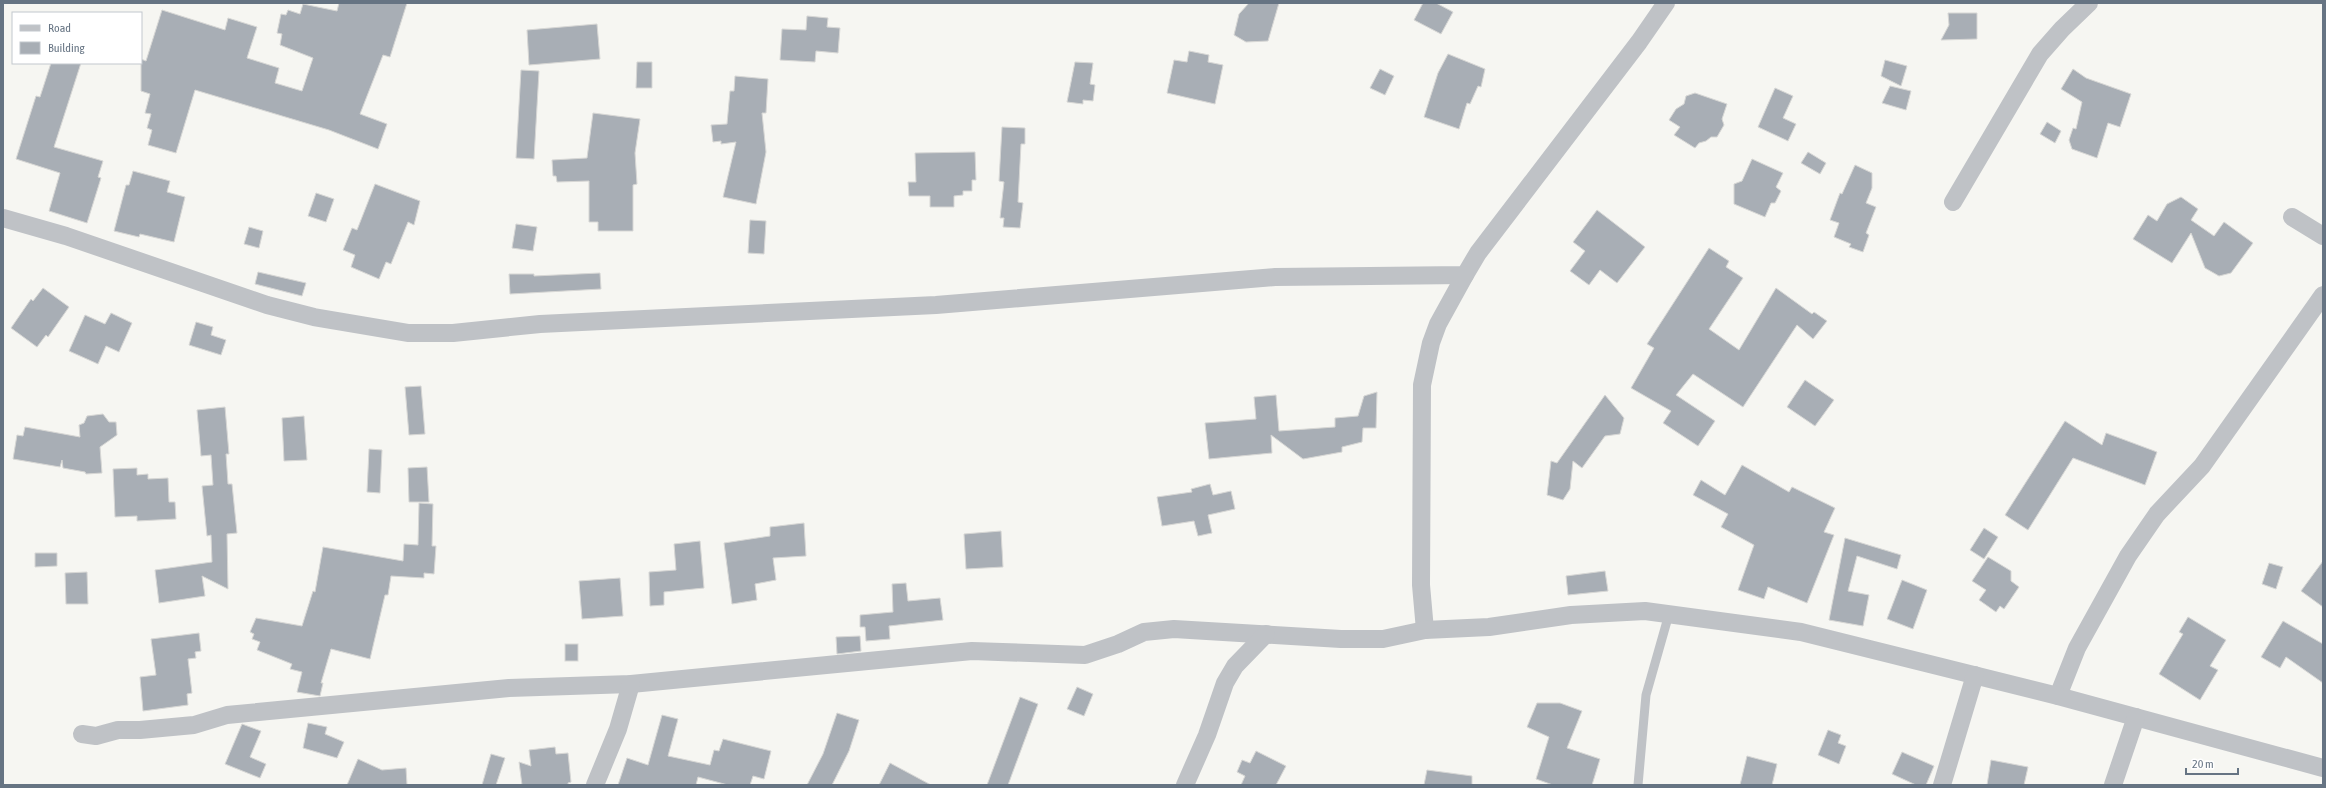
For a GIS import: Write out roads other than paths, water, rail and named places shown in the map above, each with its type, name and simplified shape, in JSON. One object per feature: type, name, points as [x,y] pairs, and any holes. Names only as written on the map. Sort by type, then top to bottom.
[{"type":"street","points":[[1426,630],[1421,585],[1422,385],[1431,343],[1438,324],[1478,253],[1639,42],[1666,3]]},
{"type":"street","points":[[1953,202],[2040,54],[2062,29],[2089,3]]},
{"type":"street","points":[[2292,217],[2323,236]]},
{"type":"street","points":[[3,218],[66,236],[267,305],[314,317],[409,333],[453,333],[540,324],[936,305],[1275,277],[1465,275]]},
{"type":"street","points":[[2058,696],[2077,648],[2128,556],[2157,514],[2202,466],[2323,295]]},
{"type":"street","points":[[82,734],[96,736],[118,730],[140,730],[194,725],[227,715],[501,689],[631,684],[972,651],[1085,655],[1118,644],[1144,632],[1174,629],[1357,640],[1383,639],[1426,630],[1489,627],[1572,615],[1645,611],[1801,632],[2058,696],[2323,768]]},
{"type":"street","points":[[1185,785],[1207,735],[1225,683],[1235,666],[1266,634]]},
{"type":"street","points":[[1942,785],[1975,675]]},
{"type":"street","points":[[595,785],[618,729],[631,684]]},
{"type":"street","points":[[2113,785],[2136,717]]},
{"type":"lane","points":[[1638,785],[1646,695],[1669,614]]}]
